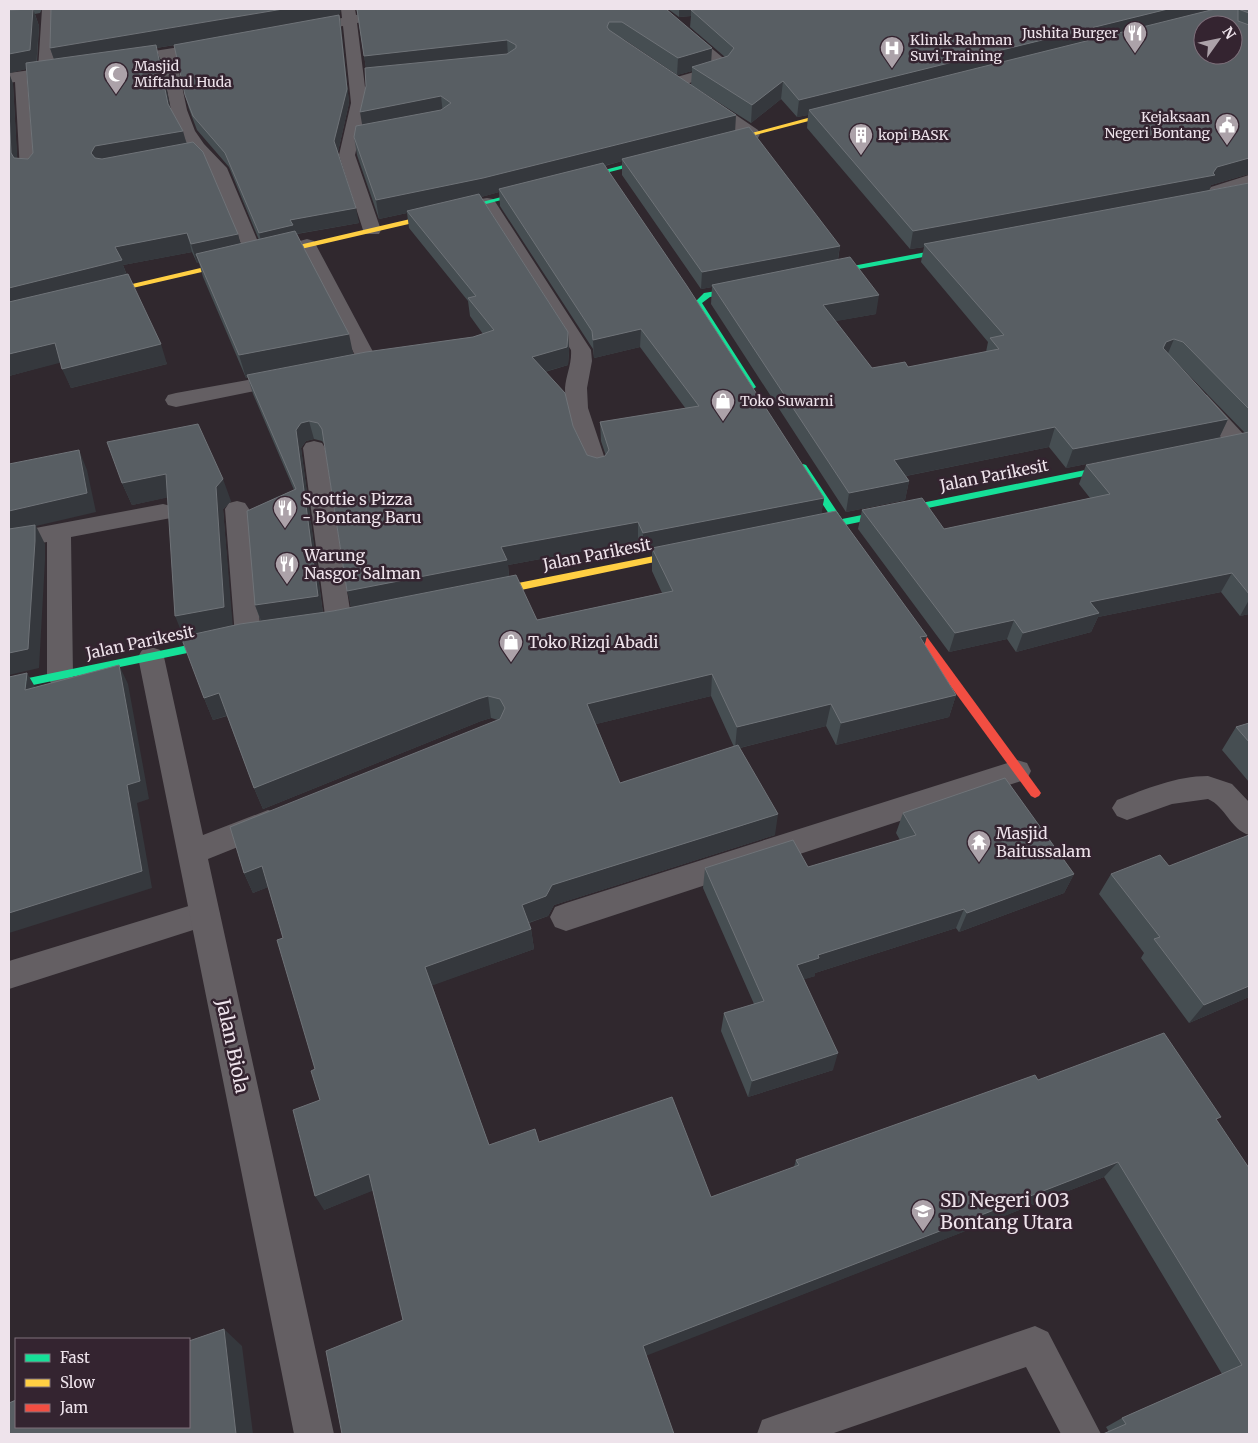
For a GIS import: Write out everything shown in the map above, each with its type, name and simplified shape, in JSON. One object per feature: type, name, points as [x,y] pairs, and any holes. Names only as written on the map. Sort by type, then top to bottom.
[{"type":"street","points":[[291,32],[349,15],[412,9]]},
{"type":"street","points":[[656,9],[723,68],[676,82]]},
{"type":"street","points":[[33,20],[49,14],[46,73]]},
{"type":"street","points":[[349,15],[358,80],[359,103],[349,139],[347,155],[372,230]]},
{"type":"street","points":[[674,24],[692,21]]},
{"type":"street","points":[[109,63],[223,44]]},
{"type":"street","points":[[168,54],[183,124],[201,153]]},
{"type":"street","points":[[29,171],[15,77],[82,67]]},
{"type":"street","points":[[661,72],[752,134]]},
{"type":"street","points":[[358,80],[376,78]]},
{"type":"street","points":[[704,146],[857,107]]},
{"type":"street","points":[[349,139],[368,135]]},
{"type":"street","points":[[182,156],[201,153],[210,157],[218,168],[255,256]]},
{"type":"street","points":[[84,297],[487,203],[666,156]]},
{"type":"street","points":[[608,172],[620,188]]},
{"type":"street","points":[[1213,196],[1249,187]]},
{"type":"street","points":[[487,203],[580,350],[583,361],[576,386],[577,410],[597,468]]},
{"type":"street","points":[[307,244],[369,364]]},
{"type":"street","points":[[813,275],[968,246]]},
{"type":"street","points":[[687,286],[760,400]]},
{"type":"street","points":[[698,303],[701,298],[707,295],[755,286]]},
{"type":"street","points":[[176,400],[311,374]]},
{"type":"street","points":[[1187,387],[1239,443]]},
{"type":"street","points":[[314,448],[339,623]]},
{"type":"street","points":[[797,457],[855,546]]},
{"type":"street","name":"Jalan Parikesit","points":[[799,530],[1131,464]]},
{"type":"street","points":[[237,509],[253,636]]},
{"type":"street","points":[[9,541],[163,512]]},
{"type":"street","points":[[59,531],[60,676]]},
{"type":"street","name":"Jalan Parikesit","points":[[476,595],[701,550]]},
{"type":"street","points":[[566,917],[1026,782],[896,602]]},
{"type":"street","name":"Jalan Parikesit","points":[[9,686],[253,636]]},
{"type":"street","name":"Jalan Biola","points":[[151,657],[314,1434]]},
{"type":"street","points":[[1127,808],[1189,789],[1203,787],[1216,790],[1228,798],[1249,823]]},
{"type":"street","points":[[193,852],[293,812]]},
{"type":"lane","points":[[9,975],[205,914]]},
{"type":"lane","points":[[776,1434],[1035,1346],[1082,1434]]},
{"type":"building","points":[[33,9],[30,50],[9,54],[9,10]]},
{"type":"building","points":[[51,9],[283,9],[50,48]]},
{"type":"building","points":[[357,9],[666,9],[712,48],[678,58],[622,22],[609,22],[607,27],[736,115],[483,178],[376,200],[354,137],[356,126],[441,110],[451,103],[441,96],[360,112],[366,86],[365,68],[507,54],[516,48],[516,45],[507,40],[364,56]]},
{"type":"building","points":[[1168,9],[799,100],[783,81],[752,105],[692,67],[728,56],[734,48],[691,10]]},
{"type":"building","points":[[1215,9],[1238,9],[1238,15],[1193,15],[1193,65],[1243,65],[1243,23],[1249,25],[1249,158],[1217,167],[1213,173],[1215,175],[913,231],[809,110]]},
{"type":"building","points":[[1238,9],[1249,9],[1249,13]]},
{"type":"building","points":[[339,15],[347,89],[334,141],[356,208],[290,220],[293,225],[259,233],[225,153],[193,116],[185,95],[174,45]]},
{"type":"building","points":[[156,45],[168,104],[183,131],[95,146],[91,153],[95,158],[102,159],[193,142],[203,152],[238,234],[191,244],[187,233],[115,247],[122,260],[9,288],[9,110],[11,153],[14,158],[28,159],[33,153],[26,63]]},
{"type":"building","points":[[749,127],[840,246],[702,272],[622,159]]},
{"type":"building","points":[[603,163],[687,286],[824,498],[643,533],[638,522],[501,547],[507,560],[347,591],[322,429],[318,423],[309,421],[301,423],[296,430],[318,596],[255,605],[247,511],[296,489],[247,375],[366,352],[473,337],[494,330],[468,298],[476,296],[407,211],[479,194],[568,332],[567,347],[532,357],[565,393],[573,426],[587,455],[597,458],[605,456],[609,450],[600,422],[699,406],[641,329],[593,340],[592,331],[499,189]]},
{"type":"building","points":[[1249,183],[1249,409],[1183,342],[1174,339],[1166,342],[1163,348],[1228,419],[1073,449],[1055,427],[894,460],[909,481],[849,493],[712,285],[850,257],[879,295],[823,305],[872,368],[905,362],[908,367],[999,349],[990,338],[1004,335],[924,244]]},
{"type":"building","points":[[295,231],[349,334],[239,355],[196,254]]},
{"type":"building","points":[[128,274],[161,344],[62,369],[55,343],[9,354],[9,302]]},
{"type":"building","points":[[198,424],[223,479],[216,487],[224,607],[175,616],[166,474],[122,483],[107,442]]},
{"type":"building","points":[[1249,432],[1249,594],[1232,573],[1090,602],[1099,613],[1023,633],[1014,620],[955,633],[862,510],[922,498],[944,529],[1110,494],[1086,465]]},
{"type":"building","points":[[79,450],[87,493],[9,511],[9,464]]},
{"type":"building","points":[[836,511],[927,636],[920,637],[956,695],[841,723],[831,704],[737,727],[712,674],[587,704],[620,783],[738,745],[778,814],[552,885],[546,896],[522,905],[531,929],[425,967],[489,1145],[535,1129],[539,1142],[672,1097],[711,1197],[799,1165],[796,1160],[1035,1075],[1038,1080],[1164,1033],[1221,1117],[1216,1119],[1249,1168],[1249,1434],[1103,1434],[1126,1424],[1122,1418],[1242,1365],[1118,1162],[643,1346],[674,1434],[342,1434],[326,1351],[403,1320],[369,1174],[315,1196],[293,1110],[320,1100],[311,1071],[315,1069],[277,940],[283,938],[262,866],[244,873],[230,827],[500,719],[505,708],[500,699],[488,696],[478,699],[254,788],[219,693],[204,698],[181,637],[240,624],[333,611],[516,575],[537,620],[673,591],[652,548]]},
{"type":"building","points":[[35,525],[28,649],[9,653],[9,529]]},
{"type":"building","points":[[119,665],[140,781],[127,785],[142,871],[9,913],[9,677],[27,673],[25,690]]},
{"type":"building","points":[[1249,723],[1249,742],[1236,727]]},
{"type":"building","points":[[1005,778],[1074,874],[967,913],[964,909],[818,955],[819,958],[797,965],[838,1053],[752,1081],[724,1013],[764,1001],[705,868],[793,840],[808,867],[916,835],[903,813]]},
{"type":"building","points":[[1249,835],[1249,986],[1204,1005],[1154,939],[1160,937],[1111,874],[1160,855],[1169,866]]},
{"type":"building","points":[[224,1329],[236,1434],[9,1434],[9,1403],[15,1400],[15,1428],[190,1428],[190,1341]]},
{"type":"traffic: fast","points":[[436,215],[658,158]]},
{"type":"traffic: fast","points":[[821,274],[958,248]]},
{"type":"traffic: fast","points":[[747,288],[707,295],[698,303],[752,387]]},
{"type":"traffic: fast","points":[[807,529],[1120,466]]},
{"type":"traffic: fast","points":[[803,467],[848,536]]},
{"type":"traffic: fast","points":[[9,686],[222,642]]},
{"type":"traffic: slow","points":[[717,143],[845,110]]},
{"type":"traffic: slow","points":[[98,294],[436,215]]},
{"type":"traffic: slow","points":[[483,594],[689,552]]},
{"type":"traffic: jam","points":[[904,614],[1035,793]]},
{"type":"place","name":"Jushita Burger","points":[[1135,54]]},
{"type":"place","name":"Klinik Rahman Suvi Training","points":[[892,69]]},
{"type":"place","name":"Masjid Miftahul Huda","points":[[116,95]]},
{"type":"place","name":"Kejaksaan Negeri Bontang","points":[[1227,146]]},
{"type":"place","name":"kopi BASK","points":[[861,156]]},
{"type":"place","name":"Toko Suwarni","points":[[723,422]]},
{"type":"place","name":"Scottie s Pizza - Bontang Baru","points":[[285,529]]},
{"type":"place","name":"Warung Nasgor Salman","points":[[287,585]]},
{"type":"place","name":"Toko Rizqi Abadi","points":[[511,663]]},
{"type":"place","name":"Masjid Baitussalam","points":[[979,863]]},
{"type":"place","name":"SD Negeri 003 Bontang Utara","points":[[923,1232]]}]
